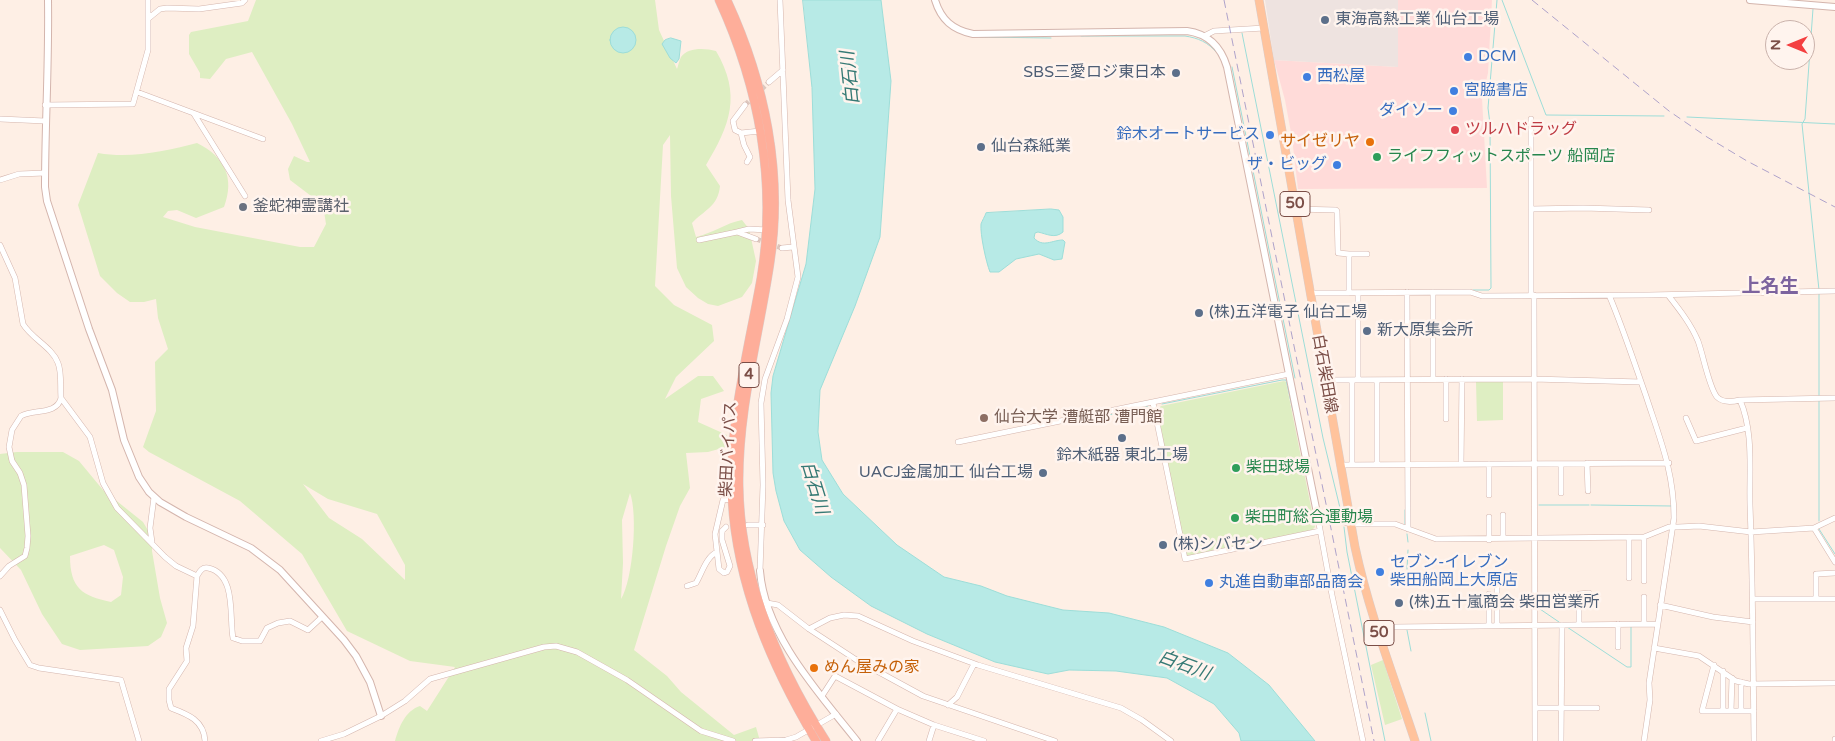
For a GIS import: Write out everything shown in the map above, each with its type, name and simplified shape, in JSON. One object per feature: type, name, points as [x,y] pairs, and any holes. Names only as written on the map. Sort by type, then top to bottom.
[{"type":"highway","name":"柴田バイパス","points":[[718,0],[746,72],[760,131],[767,192],[767,230],[761,277],[736,413],[732,453],[732,499],[739,554],[754,610],[771,656],[787,690],[813,728],[826,741]]},
{"type":"highway","name":"柴田バイパス","points":[[727,0],[748,50],[759,86],[772,158],[774,194],[771,257],[744,404],[740,441],[739,486],[742,529],[751,576],[766,625],[813,728],[816,741]]},
{"type":"main road","name":"白石柴田線","points":[[1259,0],[1350,524],[1360,570],[1378,632],[1415,741]]},
{"type":"street","points":[[48,0],[49,45],[45,106],[47,201],[89,328],[105,368],[124,440],[140,478],[154,497],[186,517],[251,548],[280,570],[344,640],[356,656],[370,682],[381,716]]},
{"type":"street","points":[[45,106],[133,104],[148,50],[148,0]]},
{"type":"street","points":[[149,18],[160,9],[199,9],[242,3],[244,0]]},
{"type":"street","points":[[780,0],[788,200],[793,247],[798,268],[797,285],[768,371],[761,403],[763,525],[760,571],[768,603],[793,658],[858,741]]},
{"type":"street","points":[[935,0],[944,20],[962,32],[973,34],[1172,30],[1194,32],[1204,36],[1217,46],[1223,54],[1363,741]]},
{"type":"street","points":[[1750,0],[1835,7]]},
{"type":"street","points":[[1204,36],[1214,31],[1264,28]]},
{"type":"street","points":[[769,82],[783,70]]},
{"type":"street","points":[[137,92],[263,139]]},
{"type":"street","points":[[745,105],[733,121],[735,130],[741,133],[760,131]]},
{"type":"street","points":[[194,113],[245,196]]},
{"type":"street","points":[[0,119],[45,121]]},
{"type":"street","points":[[1531,119],[1535,741]]},
{"type":"street","points":[[741,133],[750,157],[747,162]]},
{"type":"street","points":[[0,180],[19,174],[45,173]]},
{"type":"street","points":[[1295,209],[1336,210],[1338,253],[1366,254]]},
{"type":"street","points":[[1531,209],[1650,210]]},
{"type":"street","points":[[699,240],[749,229],[767,230]]},
{"type":"street","points":[[737,232],[756,239]]},
{"type":"street","points":[[0,245],[14,278],[23,324],[53,354],[58,363],[61,398],[60,403],[54,408],[21,416],[12,430],[9,440],[10,454],[24,485],[28,542],[25,556],[9,566],[0,576]]},
{"type":"street","points":[[782,248],[793,247]]},
{"type":"street","points":[[1349,254],[1349,293]]},
{"type":"street","points":[[1407,292],[1408,529]]},
{"type":"street","points":[[1433,292],[1433,326]]},
{"type":"street","points":[[1310,293],[1470,292],[1482,296],[1835,292]]},
{"type":"street","points":[[1352,465],[1358,293]]},
{"type":"street","points":[[1609,295],[1619,318],[1669,463],[1674,506],[1673,528],[1649,683],[1650,700],[1644,741]]},
{"type":"street","points":[[1668,295],[1685,317],[1698,341],[1718,398],[1725,401],[1835,398]]},
{"type":"street","points":[[1433,338],[1433,379]]},
{"type":"street","points":[[958,442],[1289,374]]},
{"type":"street","points":[[1325,380],[1533,378],[1641,382]]},
{"type":"street","points":[[1446,379],[1446,419]]},
{"type":"street","points":[[1461,464],[1462,379]]},
{"type":"street","points":[[1377,380],[1377,465]]},
{"type":"street","points":[[61,398],[90,437],[103,483],[117,508],[170,561],[197,576]]},
{"type":"street","points":[[1740,400],[1744,409],[1747,428],[1753,599],[1754,741]]},
{"type":"street","points":[[1153,403],[1185,559],[1320,531]]},
{"type":"street","points":[[1686,418],[1696,441],[1747,428]]},
{"type":"street","points":[[1587,463],[1588,491]]},
{"type":"street","points":[[1340,465],[1669,463]]},
{"type":"street","points":[[1489,464],[1489,495]]},
{"type":"street","points":[[1561,464],[1561,493]]},
{"type":"street","points":[[153,545],[150,528],[154,497]]},
{"type":"street","points":[[726,527],[722,534],[730,566],[727,572],[720,572],[715,534],[723,500],[732,499]]},
{"type":"street","points":[[1317,513],[1350,524],[1395,524],[1436,539],[1489,540],[1503,538],[1644,537],[1670,528],[1699,526],[1751,532],[1814,528],[1835,518]]},
{"type":"street","points":[[1503,515],[1503,538]]},
{"type":"street","points":[[1489,517],[1489,540]]},
{"type":"street","points":[[748,525],[763,525]]},
{"type":"street","points":[[1814,528],[1835,562]]},
{"type":"street","points":[[1629,537],[1629,578]]},
{"type":"street","points":[[1644,537],[1644,581]]},
{"type":"street","points":[[687,586],[696,583],[712,554],[717,552]]},
{"type":"street","points":[[204,741],[204,732],[190,714],[171,708],[169,700],[169,689],[186,661],[186,648],[195,616],[197,576],[203,568],[208,568],[222,576],[231,600],[233,638],[242,641],[260,641],[266,628],[285,621],[295,622],[306,630],[310,629],[322,617]]},
{"type":"street","points":[[1816,599],[1816,574],[1835,573]]},
{"type":"street","points":[[1497,588],[1497,625]]},
{"type":"street","points":[[1579,625],[1579,594],[1589,593]]},
{"type":"street","points":[[1489,594],[1489,625]]},
{"type":"street","points":[[1644,597],[1644,623]]},
{"type":"street","points":[[1753,599],[1835,599]]},
{"type":"street","points":[[768,603],[778,605],[809,629],[893,681],[923,696],[1055,741]]},
{"type":"street","points":[[1660,606],[1713,617],[1753,622]]},
{"type":"street","points":[[0,610],[14,640],[30,665],[121,680],[139,741]]},
{"type":"street","points":[[809,629],[830,618],[844,615],[858,616],[913,641],[974,664],[1120,708],[1142,720],[1171,741]]},
{"type":"street","points":[[1618,624],[1618,647]]},
{"type":"street","points":[[1378,632],[1394,627],[1657,624]]},
{"type":"street","points":[[1561,741],[1562,625]]},
{"type":"street","points":[[321,741],[344,734],[381,716],[405,701],[430,678],[544,647],[556,646],[577,652],[627,680],[701,731],[733,741]]},
{"type":"street","points":[[1654,648],[1699,656],[1741,682],[1753,684],[1835,683]]},
{"type":"street","points":[[948,705],[957,697],[974,664]]},
{"type":"street","points":[[1714,665],[1702,711],[1754,711]]},
{"type":"street","points":[[1723,711],[1724,671]]},
{"type":"street","points":[[822,696],[835,676],[897,709],[934,725],[984,741]]},
{"type":"street","points":[[1732,678],[1732,711]]},
{"type":"street","points":[[1741,682],[1741,711]]},
{"type":"street","points":[[1535,708],[1597,708]]},
{"type":"street","points":[[878,741],[897,709]]},
{"type":"street","points":[[757,741],[786,740],[796,737],[836,714]]},
{"type":"street","points":[[929,741],[934,725]]},
{"type":"shaded area","points":[[1265,0],[1398,0],[1398,67],[1274,60]]},
{"type":"shaded area","points":[[1398,0],[1492,0],[1488,73],[1482,98],[1487,188],[1298,189],[1285,100],[1274,60],[1398,67]]},
{"type":"green space","points":[[256,0],[655,0],[659,30],[677,69],[681,57],[688,51],[707,49],[716,51],[729,82],[731,96],[727,123],[706,165],[720,186],[719,193],[710,208],[692,223],[696,237],[742,220],[749,229],[756,261],[752,283],[742,297],[718,306],[708,304],[686,287],[677,268],[671,196],[670,135],[663,145],[655,286],[674,305],[712,325],[714,341],[676,377],[665,399],[698,376],[713,376],[724,391],[701,399],[698,422],[727,435],[726,447],[708,452],[686,453],[690,488],[680,506],[666,546],[634,650],[667,676],[681,692],[734,735],[756,727],[760,741],[395,741],[401,725],[410,712],[420,706],[427,711],[455,667],[410,661],[347,631],[302,554],[240,501],[143,447],[156,411],[155,362],[168,349],[158,318],[156,299],[144,302],[130,302],[117,293],[100,276],[78,205],[98,153],[136,155],[197,143],[215,155],[225,169],[228,178],[224,207],[196,218],[177,210],[168,211],[163,217],[195,227],[300,247],[314,247],[326,224],[323,205],[290,180],[288,169],[294,156],[310,162],[292,124],[252,52],[226,59],[210,79],[200,78],[200,73],[189,54],[189,35],[191,32],[248,21]],"holes":[[[303,484],[328,499],[377,514],[405,565],[405,580],[362,539],[329,518]],[[630,493],[634,516],[633,547],[629,577],[621,599],[623,563],[622,520]]]},
{"type":"green space","name":"柴田球場","points":[[1286,382],[1315,527],[1312,530],[1186,557],[1157,410],[1161,406]]},
{"type":"green space","points":[[1476,382],[1503,382],[1503,420],[1477,421]]},
{"type":"green space","points":[[63,452],[79,461],[103,490],[143,522],[152,537],[152,551],[160,598],[167,623],[161,637],[148,646],[80,650],[62,644],[42,614],[21,570],[0,548],[0,454]],"holes":[[[104,545],[114,550],[123,577],[121,595],[111,602],[92,597],[80,589],[72,576],[70,556]]]},
{"type":"green space","points":[[1383,660],[1402,719],[1385,725],[1371,665]]},
{"type":"water","name":"白石川","points":[[803,0],[881,0],[891,81],[880,237],[855,306],[820,390],[818,432],[822,460],[843,494],[897,545],[944,577],[1063,610],[1109,613],[1164,627],[1228,653],[1269,685],[1315,741],[1241,741],[1239,733],[1214,704],[1167,678],[1116,671],[1069,670],[1048,674],[995,662],[927,634],[871,606],[831,577],[800,550],[784,521],[776,491],[773,473],[771,393],[773,376],[806,264],[815,189],[812,88]]},
{"type":"water","points":[[623,27],[632,31],[636,40],[632,49],[623,53],[614,49],[610,40],[614,31]]},
{"type":"water","points":[[671,38],[681,41],[679,59],[676,63],[670,58],[662,44],[665,40]]},
{"type":"water","points":[[1059,210],[1063,217],[1063,232],[1054,236],[1038,232],[1035,233],[1034,238],[1041,243],[1063,240],[1065,242],[1062,259],[1054,260],[1039,254],[1016,259],[999,272],[990,272],[981,229],[986,213]]},
{"type":"waterway","points":[[1473,290],[1489,290],[1491,288],[1490,124],[1488,108],[1497,0]]},
{"type":"waterway","points":[[1502,0],[1546,115],[1664,116]]},
{"type":"waterway","points":[[1813,9],[1805,119],[1802,124],[1819,290]]},
{"type":"waterway","points":[[1242,33],[1323,438],[1341,512]]},
{"type":"waterway","points":[[1081,36],[1185,36],[1202,41],[1217,53]]},
{"type":"waterway","points":[[979,37],[1051,38]]},
{"type":"waterway","points":[[1232,67],[1295,378]]},
{"type":"waterway","points":[[1687,117],[1835,124]]},
{"type":"waterway","points":[[1819,294],[1819,397]]},
{"type":"waterway","points":[[1162,404],[1286,380],[1293,411]]},
{"type":"waterway","points":[[1819,401],[1819,521]]},
{"type":"waterway","points":[[1109,415],[1148,406]]},
{"type":"waterway","points":[[1097,417],[1107,415]]},
{"type":"waterway","points":[[1080,424],[1084,420],[1092,418]]},
{"type":"waterway","points":[[1539,505],[1589,505]]},
{"type":"waterway","points":[[1591,505],[1672,506]]},
{"type":"waterway","points":[[1405,510],[1405,524]]},
{"type":"waterway","points":[[1344,527],[1347,552],[1385,741]]},
{"type":"waterway","points":[[1819,529],[1835,554]]},
{"type":"waterway","points":[[1407,534],[1408,542]]},
{"type":"waterway","points":[[1407,569],[1408,550]]},
{"type":"waterway","points":[[1407,577],[1407,582]]},
{"type":"waterway","points":[[1537,607],[1559,622]]},
{"type":"waterway","points":[[1567,627],[1627,667],[1631,667],[1631,627]]},
{"type":"waterway","points":[[1407,630],[1411,651]]},
{"type":"waterway","points":[[1425,713],[1431,741]]},
{"type":"tunnel","points":[[745,105],[769,82]]},
{"type":"tunnel","points":[[756,239],[782,248]]},
{"type":"railway","points":[[1224,0],[1374,741]]},
{"type":"railway","points":[[1532,0],[1669,111],[1707,137],[1747,161],[1835,207]]},
{"type":"place","name":"東海高熱工業 仙台工場","points":[[1325,20]]},
{"type":"place","name":"DCM","points":[[1468,57]]},
{"type":"place","name":"SBS三愛ロジ東日本","points":[[1176,73]]},
{"type":"place","name":"西松屋","points":[[1307,77]]},
{"type":"place","name":"宮脇書店","points":[[1454,91]]},
{"type":"place","name":"ダイソー","points":[[1453,111]]},
{"type":"place","name":"ツルハドラッグ","points":[[1455,130]]},
{"type":"place","name":"鈴木オートサービス","points":[[1270,135]]},
{"type":"place","name":"サイゼリヤ","points":[[1370,142]]},
{"type":"place","name":"仙台森紙業","points":[[981,147]]},
{"type":"place","name":"ライフフィットスポーツ 船岡店","points":[[1377,157]]},
{"type":"place","name":"ザ・ビッグ","points":[[1337,165]]},
{"type":"place","name":"釜蛇神霊講社","points":[[243,207]]},
{"type":"place","name":"(株)五洋電子 仙台工場","points":[[1199,313]]},
{"type":"place","name":"新大原集会所","points":[[1367,331]]},
{"type":"place","name":"仙台大学 漕艇部 漕門館","points":[[984,418]]},
{"type":"place","name":"鈴木紙器 東北工場","points":[[1122,438]]},
{"type":"place","name":"柴田球場","points":[[1236,468]]},
{"type":"place","name":"UACJ金属加工 仙台工場","points":[[1043,473]]},
{"type":"place","name":"柴田町総合運動場","points":[[1235,518]]},
{"type":"place","name":"(株)シバセン","points":[[1163,545]]},
{"type":"place","name":"セブン-イレブン 柴田船岡上大原店","points":[[1380,572]]},
{"type":"place","name":"丸進自動車部品商会","points":[[1209,583]]},
{"type":"place","name":"(株)五十嵐商会 柴田営業所","points":[[1399,603]]},
{"type":"place","name":"めん屋みの家","points":[[814,668]]},
{"type":"district","name":"上名生","points":[[1770,287]]}]
